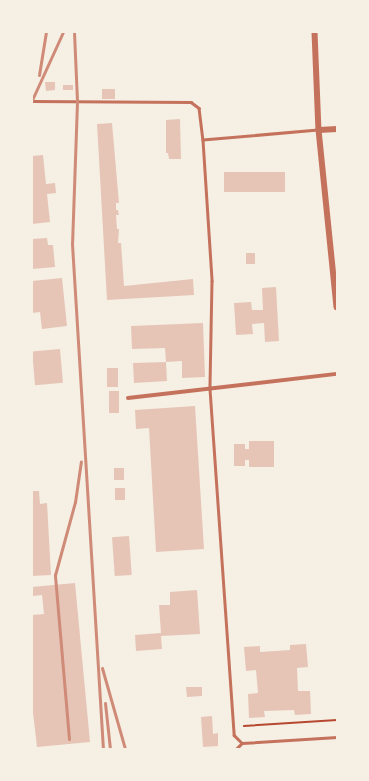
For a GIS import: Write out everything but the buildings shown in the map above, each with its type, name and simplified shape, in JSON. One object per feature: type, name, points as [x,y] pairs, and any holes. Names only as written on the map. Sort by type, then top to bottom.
[{"type":"street","points":[[315,32],[319,130],[337,307]]},
{"type":"street","points":[[319,130],[337,129]]},
{"type":"street","points":[[128,398],[337,374]]},
{"type":"lane","points":[[32,101],[191,102],[199,108],[212,281],[210,389],[233,730],[237,740],[242,744]]},
{"type":"lane","points":[[202,140],[319,130]]},
{"type":"lane","points":[[236,749],[242,744],[337,737]]},
{"type":"path","points":[[244,726],[337,720]]},
{"type":"railway","points":[[39,75],[46,32]]},
{"type":"railway","points":[[32,100],[63,32]]},
{"type":"railway","points":[[74,32],[77,102],[72,244],[103,749]]},
{"type":"railway","points":[[69,739],[55,575],[75,502],[81,461]]},
{"type":"railway","points":[[102,668],[125,749]]},
{"type":"railway","points":[[105,703],[110,749]]}]
